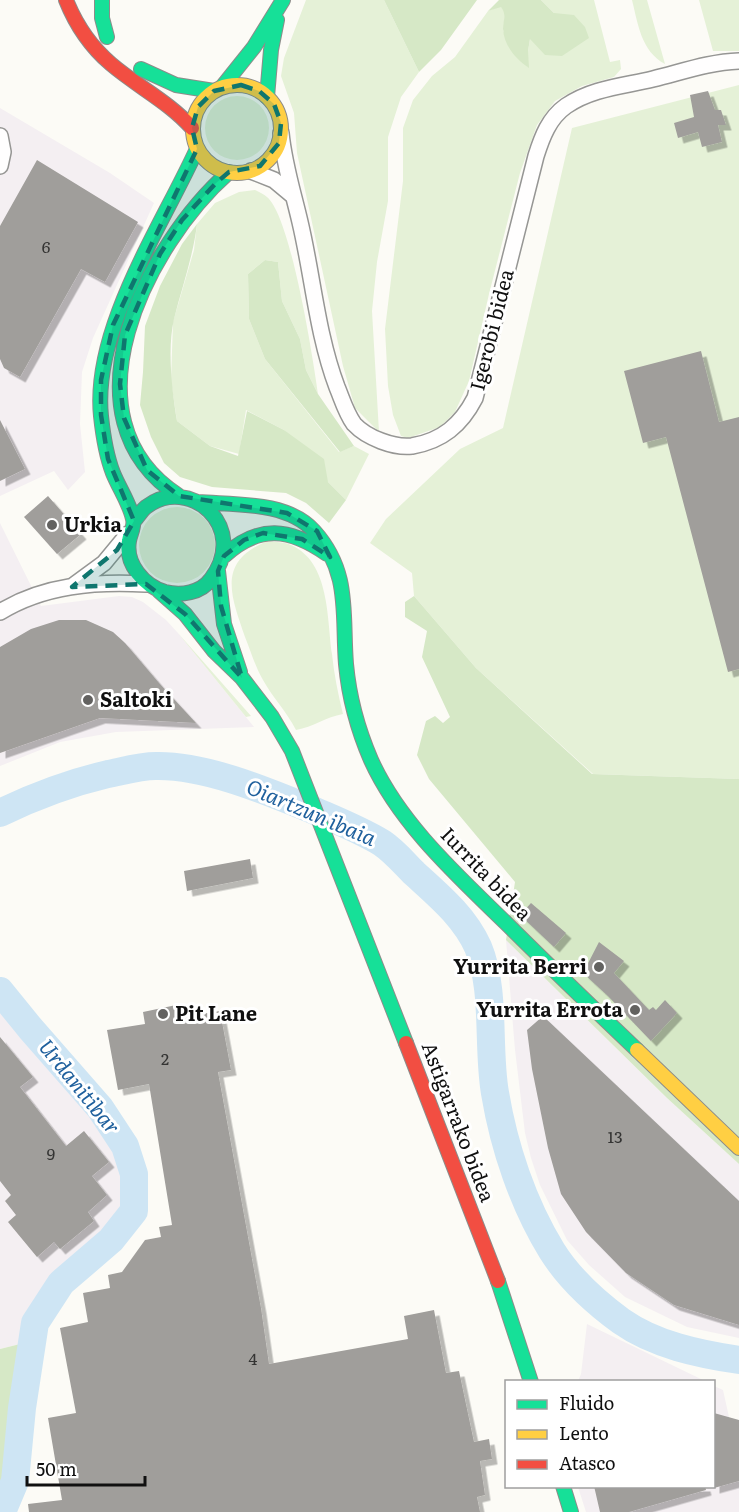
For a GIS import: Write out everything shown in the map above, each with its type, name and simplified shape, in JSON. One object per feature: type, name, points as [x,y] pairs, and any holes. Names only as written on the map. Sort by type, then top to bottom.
[{"type":"main road","points":[[66,0],[80,29],[101,56],[176,110],[192,128],[197,149],[210,164],[229,172],[251,171],[268,160],[274,152],[281,133],[278,113],[267,97],[250,87],[241,85],[218,89],[191,89],[164,82],[132,62]]},
{"type":"main road","points":[[88,7],[99,28],[112,43],[102,18],[102,0]]},
{"type":"main road","points":[[192,128],[198,107],[218,89],[254,47],[282,2]]},
{"type":"main road","points":[[267,97],[271,50],[282,2]]},
{"type":"main road","points":[[131,528],[108,459],[101,415],[101,380],[110,335],[125,295],[188,172],[197,149]]},
{"type":"main road","points":[[153,588],[172,594],[192,591],[209,581],[218,571],[224,556],[225,540],[221,524],[211,511],[198,502],[179,496],[147,470],[133,447],[121,401],[122,351],[133,313],[160,254],[198,200],[229,172]]},
{"type":"main road","points":[[179,496],[162,499],[146,507],[131,528],[127,548],[130,562],[137,574],[185,614],[218,656],[242,678]]},
{"type":"main road","name":"Iurrita bidea","points":[[198,502],[264,507],[303,520],[317,531],[330,556],[343,592],[346,671],[360,734],[384,785],[399,807],[422,837],[471,889],[739,1148]]},
{"type":"main road","points":[[224,556],[233,546],[263,533],[286,533],[311,542],[330,556]]},
{"type":"main road","points":[[218,571],[224,624],[242,678]]},
{"type":"main road","name":"Astigarrako bidea","points":[[242,678],[283,734],[298,769],[458,1174],[502,1293],[530,1380]]},
{"type":"main road","points":[[564,1488],[571,1512]]},
{"type":"street","name":"Igerobi bidea","points":[[281,133],[285,163],[300,222],[327,361],[345,409],[355,424],[367,434],[403,447],[432,442],[457,424],[475,398],[536,156],[542,136],[551,120],[565,107],[582,97],[605,89],[709,64],[739,61]]},
{"type":"street","points":[[0,136],[3,152],[0,166]]},
{"type":"street","points":[[251,171],[273,180],[292,195]]},
{"type":"street","points":[[72,587],[104,563],[131,528]]},
{"type":"street","points":[[0,612],[38,594],[72,587],[110,583],[153,588]]},
{"type":"highlighted area","points":[[241,85],[259,91],[274,104],[281,123],[279,143],[260,166],[229,172],[216,183],[182,220],[160,254],[125,335],[120,384],[124,418],[147,470],[179,496],[287,513],[317,531],[330,557],[302,539],[263,533],[244,540],[224,556],[218,571],[221,606],[242,678],[185,614],[146,584],[72,587],[117,550],[134,521],[108,459],[101,415],[101,380],[113,325],[197,149],[192,128],[198,107],[214,91]]},
{"type":"shaded area","points":[[0,108],[110,173],[154,203],[93,338],[82,372],[80,424],[85,472],[68,490],[54,471],[0,496]]},
{"type":"shaded area","points":[[0,523],[41,606],[119,596],[132,597],[143,602],[178,633],[254,727],[116,732],[60,742],[0,766]]},
{"type":"shaded area","points":[[506,940],[667,1098],[739,1164],[739,1338],[687,1327],[625,1297],[589,1265],[567,1240],[540,1185],[525,1133],[515,1050]]},
{"type":"shaded area","points":[[0,1005],[106,1128],[121,1151],[129,1196],[123,1213],[53,1277],[34,1299],[20,1344],[0,1349]]},
{"type":"shaded area","points":[[587,1324],[703,1380],[578,1380]]},
{"type":"shaded area","points":[[715,1386],[723,1390],[739,1462],[739,1512],[586,1512],[578,1488],[715,1488]]},
{"type":"green space","points":[[306,0],[384,0],[419,72],[401,97],[388,137],[388,201],[377,262],[372,311],[379,432],[355,408],[343,366],[297,153],[294,113],[281,76],[284,58]]},
{"type":"green space","points":[[384,0],[477,0],[441,50],[419,72]]},
{"type":"green space","points":[[499,0],[541,0],[554,13],[574,15],[585,27],[589,38],[562,56],[545,55],[530,39],[529,68],[515,56],[508,46],[504,35],[504,15],[501,7],[488,11]]},
{"type":"green space","points":[[541,0],[594,0],[610,62],[620,60],[621,69],[614,77],[582,86],[555,101],[537,125],[520,173],[469,381],[455,412],[440,427],[408,438],[401,436],[393,415],[388,386],[385,329],[403,181],[403,128],[413,100],[432,76],[455,57],[488,11],[501,6],[505,13],[503,31],[528,67],[530,39],[554,13]]},
{"type":"green space","points":[[632,0],[647,0],[665,64],[657,59],[646,44]]},
{"type":"green space","points":[[699,0],[739,0],[739,51],[713,51]]},
{"type":"green space","points":[[739,85],[739,779],[593,774],[476,668],[414,596],[412,573],[370,543],[386,519],[460,449],[503,428],[572,128]]},
{"type":"green space","points":[[231,96],[243,96],[260,105],[267,116],[269,128],[267,140],[260,151],[243,160],[231,160],[219,155],[210,146],[205,134],[205,122],[210,110],[219,101]]},
{"type":"green space","points":[[255,190],[267,197],[276,210],[284,231],[300,290],[318,394],[306,370],[300,339],[282,301],[278,262],[265,260],[248,274],[249,319],[265,359],[339,452],[354,446],[369,454],[346,500],[284,430],[246,410],[239,454],[210,446],[177,421],[171,381],[173,322],[194,250],[197,224],[215,203],[239,192]]},
{"type":"green space","points":[[197,224],[172,331],[171,370],[177,421],[210,446],[238,456],[247,411],[284,430],[324,459],[328,482],[346,500],[329,523],[306,503],[286,493],[212,487],[180,477],[164,463],[151,437],[140,405],[145,326],[160,286],[182,244]]},
{"type":"green space","points":[[265,260],[278,262],[282,301],[300,339],[306,370],[318,394],[354,446],[340,452],[265,359],[249,319],[248,274]]},
{"type":"green space","points":[[177,507],[191,510],[204,518],[212,531],[215,545],[212,559],[204,572],[191,580],[177,583],[163,580],[150,572],[142,559],[139,545],[142,531],[150,518],[163,510]]},
{"type":"green space","points":[[268,541],[289,544],[304,553],[320,578],[343,714],[296,730],[267,687],[258,669],[245,637],[232,594],[234,569],[240,559],[252,549]]},
{"type":"green space","points":[[414,596],[476,668],[592,774],[739,779],[739,1164],[667,1098],[506,940],[515,882],[429,779],[417,755],[426,721],[435,716],[443,723],[450,717],[422,657],[427,631],[405,617],[405,602]]},
{"type":"green space","points":[[178,633],[251,716],[246,717]]},
{"type":"green space","points":[[20,1344],[5,1485],[0,1500],[0,1349]]},
{"type":"building","points":[[708,91],[715,110],[721,110],[726,125],[718,125],[722,142],[702,147],[698,132],[678,138],[674,123],[694,117],[690,95]]},
{"type":"building","points":[[37,160],[138,222],[105,282],[81,269],[20,377],[4,368],[0,359],[0,226]]},
{"type":"building","points":[[701,351],[719,422],[739,417],[739,669],[728,672],[666,437],[643,443],[624,371]]},
{"type":"building","points":[[0,420],[25,469],[0,481]]},
{"type":"building","name":"Urkia","points":[[48,496],[81,534],[57,554],[24,517]]},
{"type":"building","name":"Saltoki","points":[[59,620],[86,620],[113,632],[196,723],[100,718],[0,753],[0,647],[31,629]]},
{"type":"building","points":[[250,859],[253,878],[187,891],[184,871]]},
{"type":"building","points":[[531,903],[566,933],[554,947],[520,915]]},
{"type":"building","points":[[599,942],[624,961],[614,973],[649,1010],[653,1007],[656,1010],[665,1000],[677,1013],[651,1041],[583,973]]},
{"type":"building","points":[[181,1004],[183,1017],[220,1011],[231,1070],[218,1072],[269,1364],[408,1339],[404,1316],[434,1310],[446,1373],[459,1371],[474,1442],[489,1439],[492,1459],[480,1461],[485,1495],[477,1497],[480,1512],[29,1512],[28,1504],[62,1500],[48,1418],[76,1413],[60,1328],[88,1322],[83,1293],[110,1288],[108,1275],[122,1272],[145,1240],[161,1237],[159,1227],[172,1225],[149,1084],[118,1090],[107,1030],[145,1024],[143,1012]]},
{"type":"building","points":[[543,1016],[739,1201],[739,1325],[674,1305],[626,1273],[586,1232],[561,1194],[548,1148],[532,1069],[527,1030]]},
{"type":"building","points":[[0,1037],[33,1077],[20,1087],[66,1146],[84,1131],[109,1162],[92,1176],[107,1195],[88,1212],[94,1221],[60,1249],[54,1242],[37,1257],[8,1222],[16,1215],[5,1201],[11,1195],[0,1181]]},
{"type":"building","points":[[715,1413],[739,1420],[739,1481],[715,1488]]},
{"type":"building","points":[[594,1488],[706,1488],[706,1490],[629,1512],[600,1512]]},
{"type":"waterway","name":"Oiartzun ibaia","points":[[0,813],[53,790],[94,778],[144,767],[175,767],[214,774],[272,794],[346,824],[386,846],[450,907],[465,925],[478,947],[487,981],[493,1075],[504,1134],[524,1195],[552,1251],[574,1280],[592,1298],[634,1329],[678,1347],[739,1360]]},
{"type":"waterway","name":"Urdanitibar","points":[[0,991],[100,1108],[125,1146],[134,1174],[134,1211],[111,1240],[61,1283],[35,1323],[22,1408],[15,1481],[2,1512]]},
{"type":"traffic: fast","points":[[102,0],[102,18],[107,37]]},
{"type":"traffic: fast","points":[[222,87],[254,47],[283,0]]},
{"type":"traffic: fast","points":[[267,97],[271,50],[277,20]]},
{"type":"traffic: fast","points":[[141,69],[176,85],[214,91]]},
{"type":"traffic: fast","points":[[134,521],[146,507],[163,498],[180,497],[196,502],[209,511],[219,525],[223,541],[221,560],[207,584],[202,588],[184,593],[165,592],[150,585],[133,566],[129,550],[133,519],[115,479],[105,445],[101,416],[101,383],[107,348],[118,314],[132,279],[197,149]]},
{"type":"traffic: fast","points":[[179,496],[143,463],[124,423],[120,378],[128,332],[145,286],[170,242],[198,203],[229,172]]},
{"type":"traffic: fast","points":[[198,502],[275,509],[303,521],[314,531],[326,546],[339,578],[344,611],[347,676],[358,725],[371,760],[397,806],[449,867],[637,1050]]},
{"type":"traffic: fast","points":[[224,556],[250,539],[262,534],[275,533],[300,539],[327,554]]},
{"type":"traffic: fast","points":[[218,571],[224,624],[240,672]]},
{"type":"traffic: fast","points":[[159,591],[185,614],[214,651],[242,678],[272,717],[292,751],[406,1043]]},
{"type":"traffic: fast","points":[[498,1281],[530,1380]]},
{"type":"traffic: fast","points":[[564,1488],[571,1512]]},
{"type":"traffic: slow","points":[[237,85],[262,92],[274,104],[281,129],[274,154],[262,166],[237,173],[212,166],[200,154],[193,129],[200,104],[212,92],[237,85]]},
{"type":"traffic: slow","points":[[637,1050],[739,1148]]},
{"type":"traffic: jam","points":[[66,0],[74,18],[97,50],[121,72],[173,110],[192,128]]},
{"type":"traffic: jam","points":[[406,1043],[498,1281]]},
{"type":"place","name":"Urkia","points":[[52,525]]},
{"type":"place","name":"Saltoki","points":[[88,700]]},
{"type":"place","name":"Yurrita Berri","points":[[599,967]]},
{"type":"place","name":"Yurrita Errota","points":[[635,1010]]},
{"type":"place","name":"Pit Lane","points":[[163,1014]]}]
